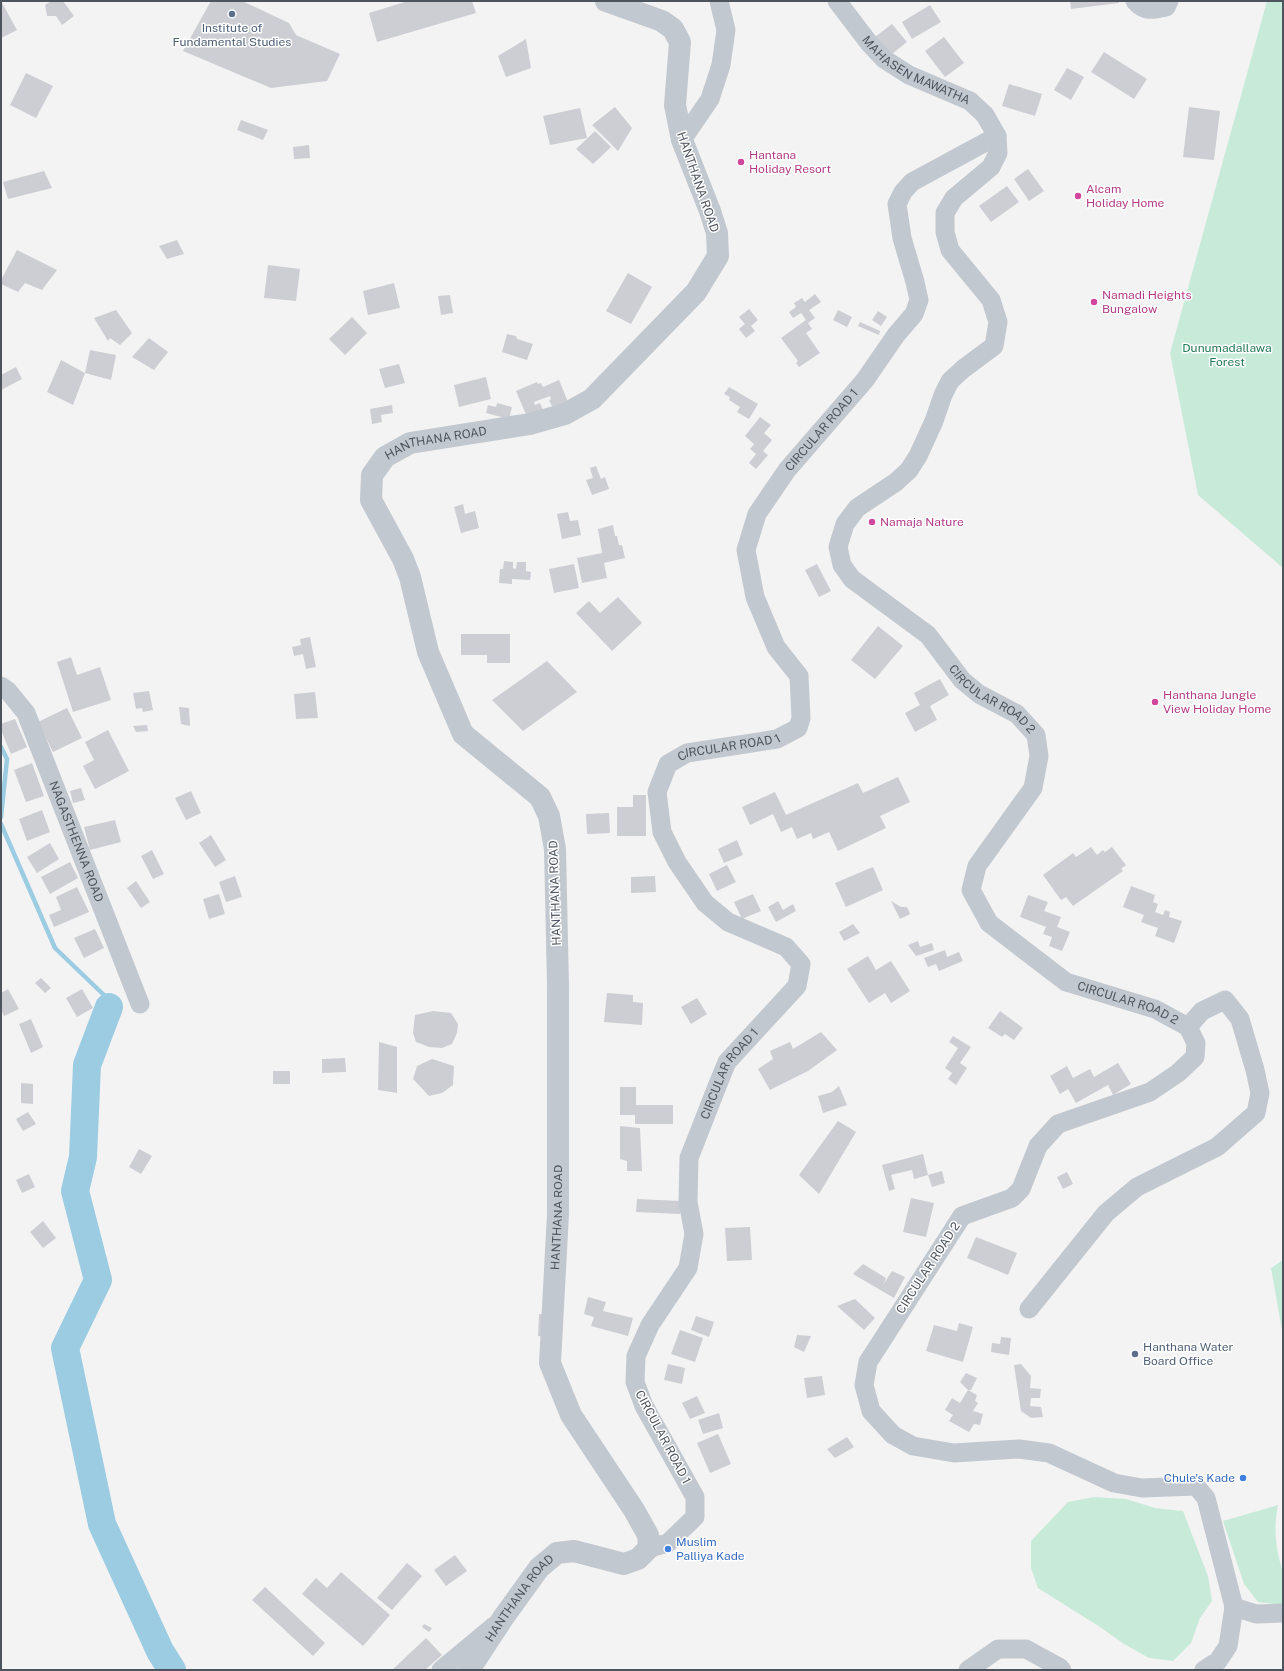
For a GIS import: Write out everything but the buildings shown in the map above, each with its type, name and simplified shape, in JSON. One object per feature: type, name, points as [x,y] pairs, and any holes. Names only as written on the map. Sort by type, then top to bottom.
[{"type":"street","name":"HANTHANA ROAD","points":[[469,1670],[502,1618],[540,1568],[557,1553],[574,1551],[624,1564],[638,1559],[649,1548],[648,1535],[634,1510],[571,1415],[550,1363],[558,1214],[558,986],[555,849],[549,816],[540,797],[463,734],[428,652],[410,577],[403,559],[371,500],[372,475],[385,457],[410,443],[530,424],[565,414],[592,399],[696,292],[718,256],[717,233],[682,140],[675,105],[680,42],[673,29],[662,21],[606,1]]},
{"type":"street","points":[[682,140],[710,99],[721,66],[726,30],[719,1]]},
{"type":"street","name":"MAHASEN MAWATHA","points":[[837,1],[869,43],[884,59],[909,75],[970,101],[986,115],[997,136]]},
{"type":"street","points":[[1134,1],[1140,7],[1152,11],[1166,7],[1169,1]]},
{"type":"street","name":"CIRCULAR ROAD 2","points":[[997,136],[998,152],[991,167],[954,198],[945,214],[945,232],[950,250],[992,300],[998,322],[994,346],[950,380],[942,395],[934,421],[918,456],[909,470],[896,482],[857,508],[845,524],[838,547],[842,565],[852,579],[928,635],[962,680],[979,694],[1017,714],[1036,735],[1038,756],[1033,788],[977,866],[971,890],[989,922],[1066,982],[1155,1009],[1188,1027],[1196,1043],[1195,1057],[1178,1073],[1150,1092],[1058,1124],[1038,1146],[1021,1189],[1012,1198],[962,1216],[868,1362],[864,1385],[871,1411],[893,1435],[913,1446],[954,1453],[1018,1449],[1049,1453],[1114,1483],[1142,1488],[1196,1486],[1206,1498],[1234,1607],[1228,1646],[1218,1661],[1204,1670]]},
{"type":"street","name":"CIRCULAR ROAD 1","points":[[649,1548],[668,1543],[695,1517],[695,1497],[644,1406],[635,1382],[636,1356],[650,1325],[688,1268],[694,1234],[688,1202],[689,1158],[727,1062],[797,986],[801,964],[786,947],[728,922],[705,903],[677,862],[662,832],[657,792],[668,764],[686,753],[776,739],[798,728],[801,718],[799,676],[776,647],[756,597],[746,550],[757,514],[787,470],[865,380],[896,335],[914,314],[919,300],[916,282],[902,238],[897,204],[903,192],[912,182],[997,136]]},
{"type":"street","name":"NAGASTHENNA ROAD","points":[[1,686],[8,691],[26,713],[140,1004]]},
{"type":"street","points":[[1029,1309],[1106,1213],[1137,1187],[1217,1147],[1256,1112],[1260,1093],[1255,1070],[1240,1019],[1225,1000],[1202,1011],[1188,1027]]},
{"type":"street","points":[[1234,1607],[1256,1614],[1283,1613]]},
{"type":"street","points":[[441,1670],[502,1618]]},
{"type":"street","points":[[968,1670],[998,1649],[1026,1649],[1059,1666],[1062,1670]]},
{"type":"green space","name":"Dunumadallawa Forest","points":[[1267,1],[1283,1],[1283,568],[1198,495],[1170,353]]},
{"type":"green space","points":[[1283,1260],[1283,1336],[1271,1268]]},
{"type":"green space","points":[[1094,1497],[1126,1499],[1155,1508],[1183,1511],[1208,1576],[1212,1601],[1200,1618],[1191,1643],[1173,1661],[1149,1658],[1124,1644],[1038,1588],[1031,1568],[1031,1541],[1068,1502]]},
{"type":"green space","points":[[1278,1505],[1276,1515],[1276,1532],[1277,1548],[1283,1573],[1283,1604],[1273,1604],[1258,1602],[1244,1584],[1223,1521]]},
{"type":"waterway","points":[[1,747],[7,759],[1,817]]},
{"type":"waterway","points":[[1,824],[55,948],[106,997]]},
{"type":"waterway","points":[[109,1007],[87,1065],[83,1157],[75,1191],[98,1280],[65,1348],[102,1524],[160,1651],[172,1670]]},
{"type":"place","name":"Institute of Fundamental Studies","points":[[232,14]]},
{"type":"place","name":"Hantana Holiday Resort","points":[[741,162]]},
{"type":"place","name":"Alcam Holiday Home","points":[[1078,196]]},
{"type":"place","name":"Namadi Heights Bungalow","points":[[1094,302]]},
{"type":"place","name":"Namaja Nature","points":[[872,522]]},
{"type":"place","name":"Hanthana Jungle View Holiday Home","points":[[1155,702]]},
{"type":"place","name":"Hanthana Water Board Office","points":[[1135,1354]]},
{"type":"place","name":"Chule's Kade","points":[[1243,1478]]},
{"type":"place","name":"Muslim Palliya Kade","points":[[668,1549]]}]
